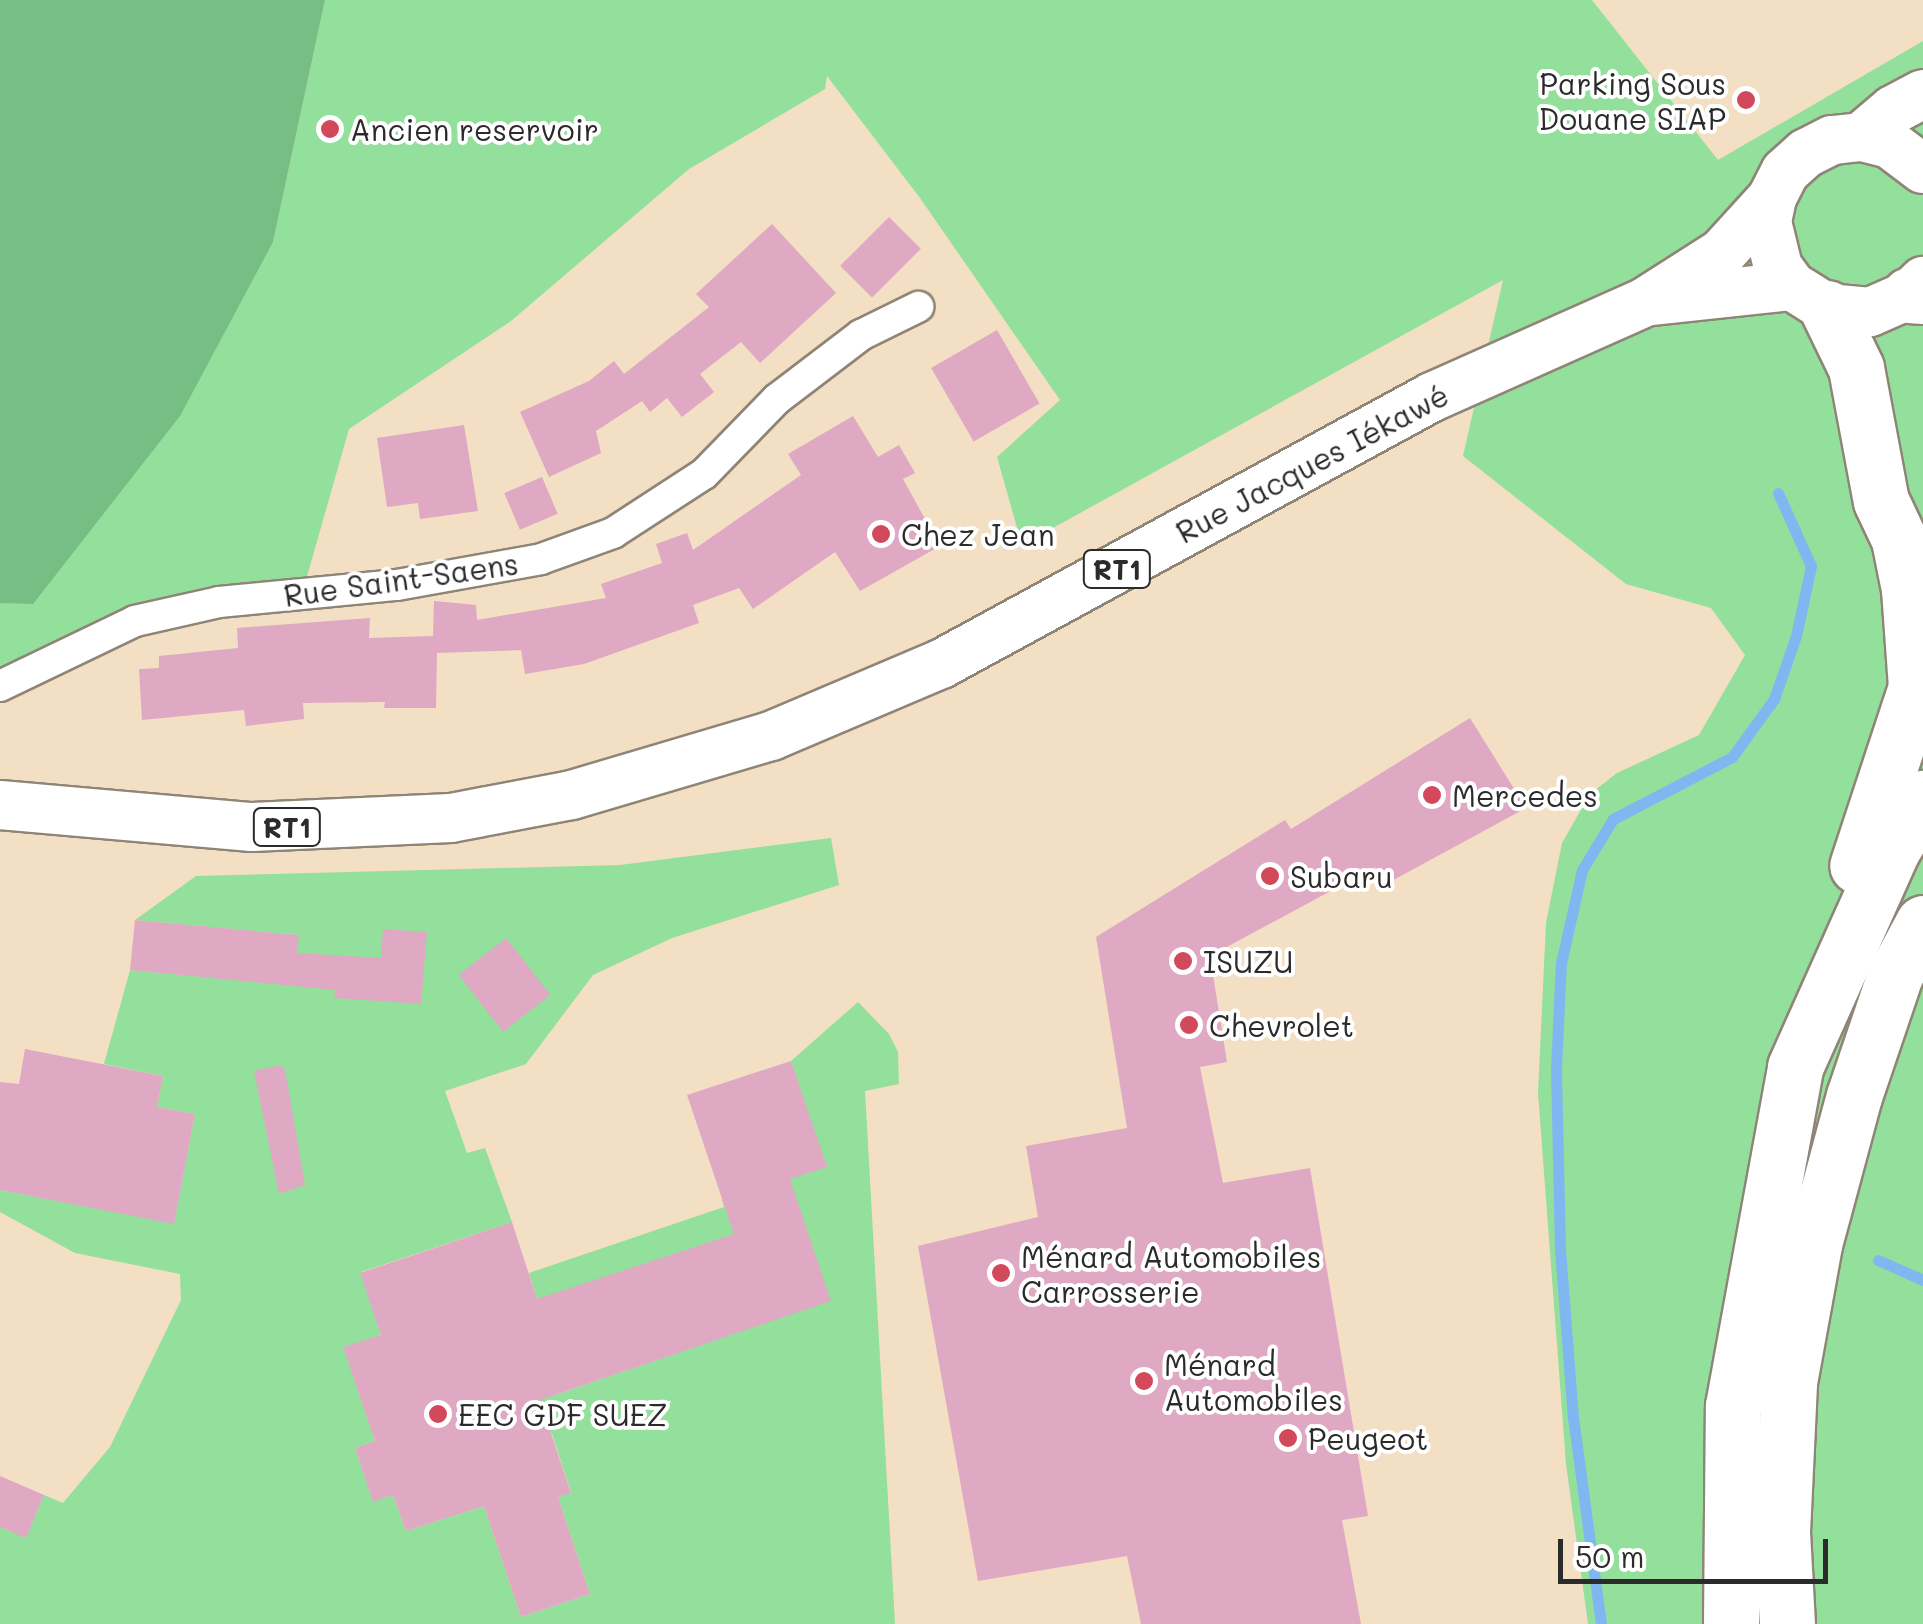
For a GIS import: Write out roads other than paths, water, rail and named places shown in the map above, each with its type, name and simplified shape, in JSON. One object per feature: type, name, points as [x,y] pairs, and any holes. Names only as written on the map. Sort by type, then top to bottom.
[{"type":"highway","points":[[1731,1624],[1734,1406],[1795,1068],[1916,688],[1909,589],[1899,539],[1882,501],[1856,368],[1809,297]]},
{"type":"highway","points":[[1795,1068],[1891,852],[1923,798]]},
{"type":"highway","points":[[1787,1624],[1782,1532],[1789,1382],[1814,1244],[1854,1096],[1894,975],[1923,922]]},
{"type":"main road","points":[[1861,138],[1893,110],[1923,94]]},
{"type":"main road","points":[[1861,138],[1890,144],[1923,169]]},
{"type":"main road","name":"Rue Jacques Iékawé","points":[[0,805],[252,827],[452,818],[572,795],[771,736],[942,664],[1432,397],[1645,302],[1722,253],[1772,198],[1785,172],[1806,152],[1832,140],[1861,138]]},
{"type":"main road","points":[[1772,198],[1769,245],[1809,297]]},
{"type":"main road","name":"Rue Jacques Iékawé","points":[[1645,302],[1809,297],[1870,312],[1918,291]]},
{"type":"street","name":"Rue Saint-Saens","points":[[0,686],[135,621],[219,602],[396,585],[541,558],[613,533],[704,474],[777,399],[862,334],[918,307]]},
{"type":"waterway","points":[[1601,1624],[1573,1418],[1560,1248],[1556,1068],[1561,963],[1582,870],[1613,819],[1732,757],[1774,699],[1796,636],[1811,566],[1778,493]]},
{"type":"waterway","points":[[1878,1260],[1923,1280]]},
{"type":"place","name":"Parking Sous Douane SIAP","points":[[1746,100]]},
{"type":"place","name":"Ancien reservoir","points":[[330,129]]},
{"type":"place","name":"Chez Jean","points":[[881,534]]},
{"type":"place","name":"Mercedes","points":[[1432,795]]},
{"type":"place","name":"Subaru","points":[[1270,876]]},
{"type":"place","name":"ISUZU","points":[[1183,961]]},
{"type":"place","name":"Chevrolet","points":[[1189,1025]]},
{"type":"place","name":"Ménard Automobiles Carrosserie","points":[[1001,1273]]},
{"type":"place","name":"Ménard Automobiles","points":[[1144,1381]]},
{"type":"place","name":"EEC GDF SUEZ","points":[[438,1414]]},
{"type":"place","name":"Peugeot","points":[[1288,1438]]}]
